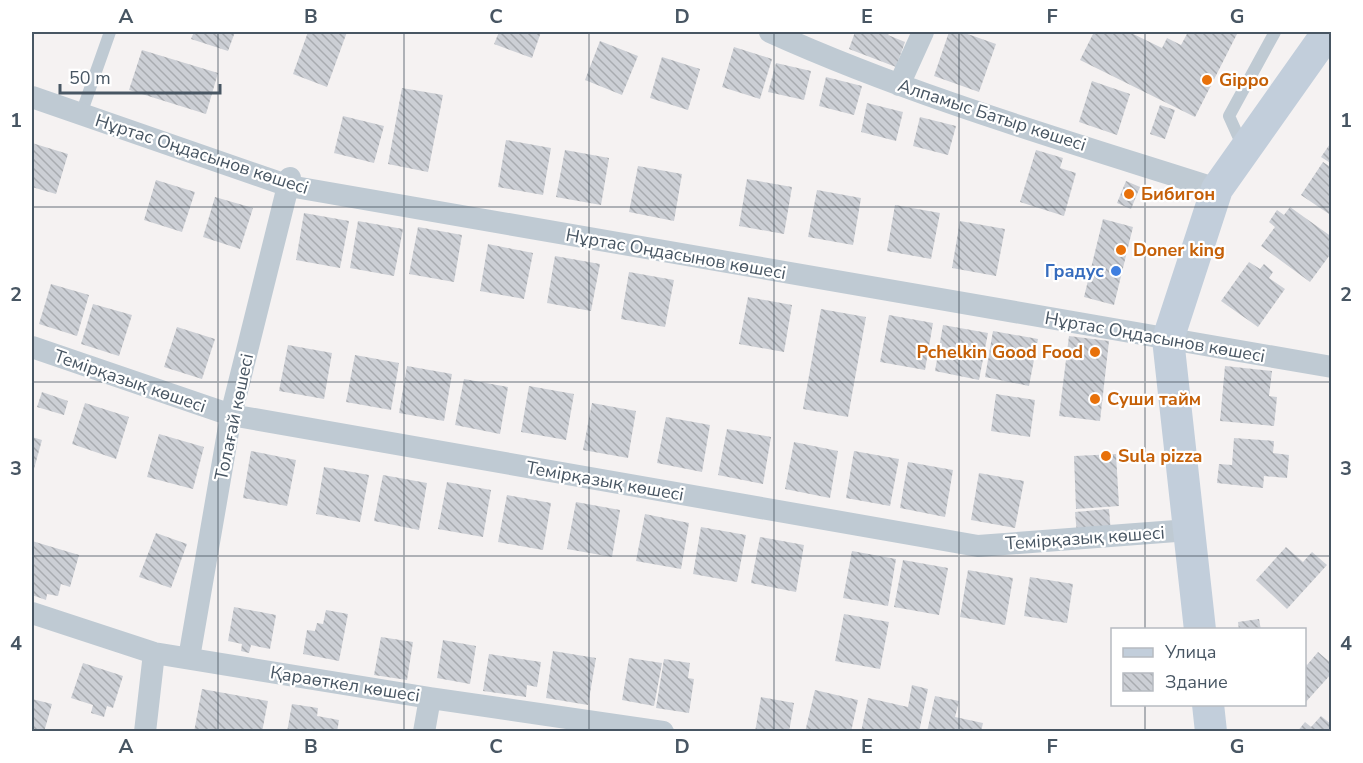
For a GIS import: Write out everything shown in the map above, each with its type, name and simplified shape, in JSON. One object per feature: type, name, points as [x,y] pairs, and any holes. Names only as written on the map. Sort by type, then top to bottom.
[{"type":"street","name":"Алпамыс Батыр көшесі","points":[[770,32],[899,85],[1217,189]]},
{"type":"street","points":[[899,85],[923,32]]},
{"type":"street","points":[[1200,628],[1168,339],[1217,189],[1328,32]]},
{"type":"street","name":"Нұртас Оңдасынов көшесі","points":[[32,97],[290,182],[1332,368]]},
{"type":"street","name":"Толағай көшесі","points":[[189,658],[231,415],[290,182]]},
{"type":"street","name":"Темірқазық көшесі","points":[[32,347],[231,415],[978,546],[1189,530]]},
{"type":"street","name":"Қараөткел көшесі","points":[[32,613],[154,653],[430,698],[663,732]]},
{"type":"street","points":[[145,732],[154,653]]},
{"type":"street","points":[[424,732],[430,698]]},
{"type":"street","points":[[1208,706],[1211,732]]},
{"type":"lane","points":[[81,114],[110,32]]},
{"type":"lane","points":[[1245,150],[1229,116],[1275,32]]},
{"type":"building","points":[[194,32],[235,32],[228,51],[191,39]]},
{"type":"building","points":[[308,32],[347,32],[327,87],[293,74]]},
{"type":"building","points":[[499,32],[541,32],[532,58],[494,44]]},
{"type":"building","points":[[855,32],[890,32],[888,35],[905,42],[896,67],[849,49]]},
{"type":"building","points":[[949,32],[962,32],[996,44],[979,92],[934,76]]},
{"type":"building","points":[[1094,32],[1129,32],[1162,48],[1167,38],[1181,45],[1188,32],[1238,32],[1195,117],[1080,60]]},
{"type":"building","points":[[600,41],[638,56],[622,95],[585,80]]},
{"type":"building","points":[[734,47],[772,59],[760,99],[722,87]]},
{"type":"building","points":[[142,50],[218,73],[206,114],[129,90]]},
{"type":"building","points":[[662,57],[700,69],[688,110],[650,98]]},
{"type":"building","points":[[776,63],[811,71],[804,100],[768,92]]},
{"type":"building","points":[[826,77],[862,86],[854,115],[819,106]]},
{"type":"building","points":[[1092,81],[1130,94],[1117,135],[1079,122]]},
{"type":"building","points":[[402,88],[443,95],[428,172],[388,164]]},
{"type":"building","points":[[867,103],[903,112],[896,141],[861,132]]},
{"type":"building","points":[[1160,105],[1175,110],[1165,139],[1150,134]]},
{"type":"building","points":[[343,116],[384,126],[374,163],[334,153]]},
{"type":"building","points":[[920,117],[956,126],[948,155],[913,146]]},
{"type":"building","points":[[506,140],[551,148],[543,195],[498,187]]},
{"type":"building","points":[[1332,141],[1332,164],[1321,157]]},
{"type":"building","points":[[32,143],[68,154],[56,194],[32,187]]},
{"type":"building","points":[[565,150],[609,158],[601,205],[556,197]]},
{"type":"building","points":[[1036,150],[1063,158],[1060,168],[1076,173],[1064,216],[1020,202]]},
{"type":"building","points":[[1323,162],[1332,168],[1332,216],[1301,195]]},
{"type":"building","points":[[638,166],[682,174],[674,221],[629,212]]},
{"type":"building","points":[[747,179],[792,187],[784,234],[739,226]]},
{"type":"building","points":[[156,180],[195,192],[182,232],[144,220]]},
{"type":"building","points":[[1126,181],[1140,187],[1131,209],[1117,203]]},
{"type":"building","points":[[817,190],[861,198],[853,245],[808,237]]},
{"type":"building","points":[[215,197],[253,208],[240,249],[203,237]]},
{"type":"building","points":[[895,205],[940,213],[931,259],[887,251]]},
{"type":"building","points":[[1290,207],[1332,237],[1332,252],[1310,282],[1261,246],[1275,227],[1269,222],[1277,210],[1284,215]]},
{"type":"building","points":[[304,213],[349,221],[340,268],[296,260]]},
{"type":"building","points":[[1103,219],[1133,227],[1114,305],[1084,297]]},
{"type":"building","points":[[358,221],[403,229],[394,276],[350,268]]},
{"type":"building","points":[[960,221],[1005,229],[996,276],[952,268]]},
{"type":"building","points":[[418,227],[462,235],[454,282],[409,274]]},
{"type":"building","points":[[488,244],[533,253],[524,299],[480,291]]},
{"type":"building","points":[[555,256],[600,264],[591,311],[547,303]]},
{"type":"building","points":[[1249,262],[1260,269],[1264,264],[1273,272],[1269,278],[1285,289],[1258,327],[1221,301]]},
{"type":"building","points":[[629,272],[674,280],[665,327],[621,319]]},
{"type":"building","points":[[51,284],[89,295],[77,336],[39,324]]},
{"type":"building","points":[[748,297],[792,305],[784,352],[739,344]]},
{"type":"building","points":[[93,304],[132,315],[119,356],[81,344]]},
{"type":"building","points":[[821,309],[866,317],[848,417],[803,409]]},
{"type":"building","points":[[889,315],[933,323],[925,370],[880,362]]},
{"type":"building","points":[[943,325],[988,333],[979,380],[935,371]]},
{"type":"building","points":[[177,327],[215,339],[202,379],[164,367]]},
{"type":"building","points":[[993,331],[1038,339],[1029,386],[985,377]]},
{"type":"building","points":[[1069,336],[1109,341],[1100,421],[1059,416]]},
{"type":"building","points":[[288,345],[332,353],[324,399],[279,391]]},
{"type":"building","points":[[355,355],[399,363],[391,410],[346,402]]},
{"type":"building","points":[[407,366],[452,374],[444,421],[399,413]]},
{"type":"building","points":[[1225,366],[1272,371],[1269,396],[1277,397],[1274,426],[1220,421]]},
{"type":"building","points":[[464,379],[508,387],[500,434],[455,425]]},
{"type":"building","points":[[529,386],[574,394],[566,440],[521,432]]},
{"type":"building","points":[[42,392],[68,401],[64,415],[37,407]]},
{"type":"building","points":[[996,394],[1035,400],[1030,437],[991,431]]},
{"type":"building","points":[[85,403],[129,417],[116,459],[72,444]]},
{"type":"building","points":[[592,403],[636,411],[628,458],[583,450]]},
{"type":"building","points":[[666,417],[710,425],[702,472],[657,463]]},
{"type":"building","points":[[727,429],[771,437],[763,484],[718,475]]},
{"type":"building","points":[[159,434],[204,447],[193,489],[147,477]]},
{"type":"building","points":[[32,437],[42,440],[32,476]]},
{"type":"building","points":[[1234,438],[1274,441],[1273,453],[1289,455],[1287,478],[1264,476],[1263,488],[1217,483],[1219,464],[1232,465]]},
{"type":"building","points":[[794,442],[838,451],[830,498],[785,489]]},
{"type":"building","points":[[251,451],[296,460],[287,506],[243,498]]},
{"type":"building","points":[[854,451],[899,459],[890,506],[846,498]]},
{"type":"building","points":[[1116,454],[1119,506],[1076,509],[1074,456]]},
{"type":"building","points":[[908,462],[953,470],[945,517],[900,508]]},
{"type":"building","points":[[324,467],[369,475],[360,522],[316,514]]},
{"type":"building","points":[[979,473],[1024,481],[1015,528],[971,520]]},
{"type":"building","points":[[383,475],[427,483],[419,530],[374,521]]},
{"type":"building","points":[[447,482],[491,490],[483,537],[438,529]]},
{"type":"building","points":[[507,495],[551,503],[543,550],[498,542]]},
{"type":"building","points":[[576,502],[620,510],[612,557],[567,549]]},
{"type":"building","points":[[1109,509],[1111,533],[1077,535],[1075,512]]},
{"type":"building","points":[[645,514],[689,523],[681,569],[636,561]]},
{"type":"building","points":[[701,527],[746,535],[737,582],[693,574]]},
{"type":"building","points":[[156,533],[187,544],[171,588],[139,577]]},
{"type":"building","points":[[760,537],[804,545],[796,592],[751,583]]},
{"type":"building","points":[[32,541],[79,555],[70,587],[61,584],[58,596],[47,594],[46,600],[32,595]]},
{"type":"building","points":[[1286,547],[1303,562],[1312,552],[1327,565],[1287,609],[1256,580]]},
{"type":"building","points":[[852,551],[896,559],[888,606],[843,598]]},
{"type":"building","points":[[903,560],[948,568],[939,615],[894,607]]},
{"type":"building","points":[[968,570],[1013,578],[1005,625],[960,617]]},
{"type":"building","points":[[1030,577],[1073,584],[1067,623],[1024,616]]},
{"type":"building","points":[[234,607],[276,615],[270,649],[251,645],[249,653],[241,651],[242,644],[228,641]]},
{"type":"building","points":[[326,610],[348,614],[339,661],[303,654],[307,630],[315,631],[317,623],[323,624]]},
{"type":"building","points":[[844,614],[889,622],[880,669],[835,661]]},
{"type":"building","points":[[1259,619],[1261,628],[1239,628],[1238,622]]},
{"type":"building","points":[[381,637],[413,642],[407,680],[374,675]]},
{"type":"building","points":[[443,640],[476,646],[470,684],[437,678]]},
{"type":"building","points":[[553,651],[596,658],[588,705],[546,698]]},
{"type":"building","points":[[1318,652],[1332,664],[1332,673],[1306,702],[1306,664]]},
{"type":"building","points":[[489,654],[541,662],[537,687],[527,685],[526,697],[483,691]]},
{"type":"building","points":[[629,658],[662,663],[654,706],[622,700]]},
{"type":"building","points":[[664,659],[690,663],[688,678],[694,679],[689,713],[656,708]]},
{"type":"building","points":[[83,663],[123,676],[113,708],[107,706],[104,717],[91,713],[93,705],[71,698]]},
{"type":"building","points":[[912,685],[928,689],[919,732],[861,732],[868,698],[908,707]]},
{"type":"building","points":[[202,689],[268,701],[262,732],[194,732]]},
{"type":"building","points":[[815,690],[858,700],[851,732],[805,732]]},
{"type":"building","points":[[935,696],[959,701],[955,717],[983,723],[981,732],[927,732]]},
{"type":"building","points":[[761,697],[794,703],[789,732],[755,732]]},
{"type":"building","points":[[32,699],[52,704],[44,732],[32,732]]},
{"type":"building","points":[[292,704],[318,708],[317,716],[339,720],[337,732],[287,732]]},
{"type":"building","points":[[1321,716],[1332,725],[1332,732],[1297,732],[1305,722],[1311,727]]},
{"type":"place","name":"Gippo","points":[[1207,80]]},
{"type":"place","name":"Бибигон","points":[[1129,194]]},
{"type":"place","name":"Doner king","points":[[1121,250]]},
{"type":"place","name":"Градус","points":[[1116,271]]},
{"type":"place","name":"Pchelkin Good Food","points":[[1095,352]]},
{"type":"place","name":"Суши тайм","points":[[1095,399]]},
{"type":"place","name":"Sula pizza","points":[[1106,456]]}]
